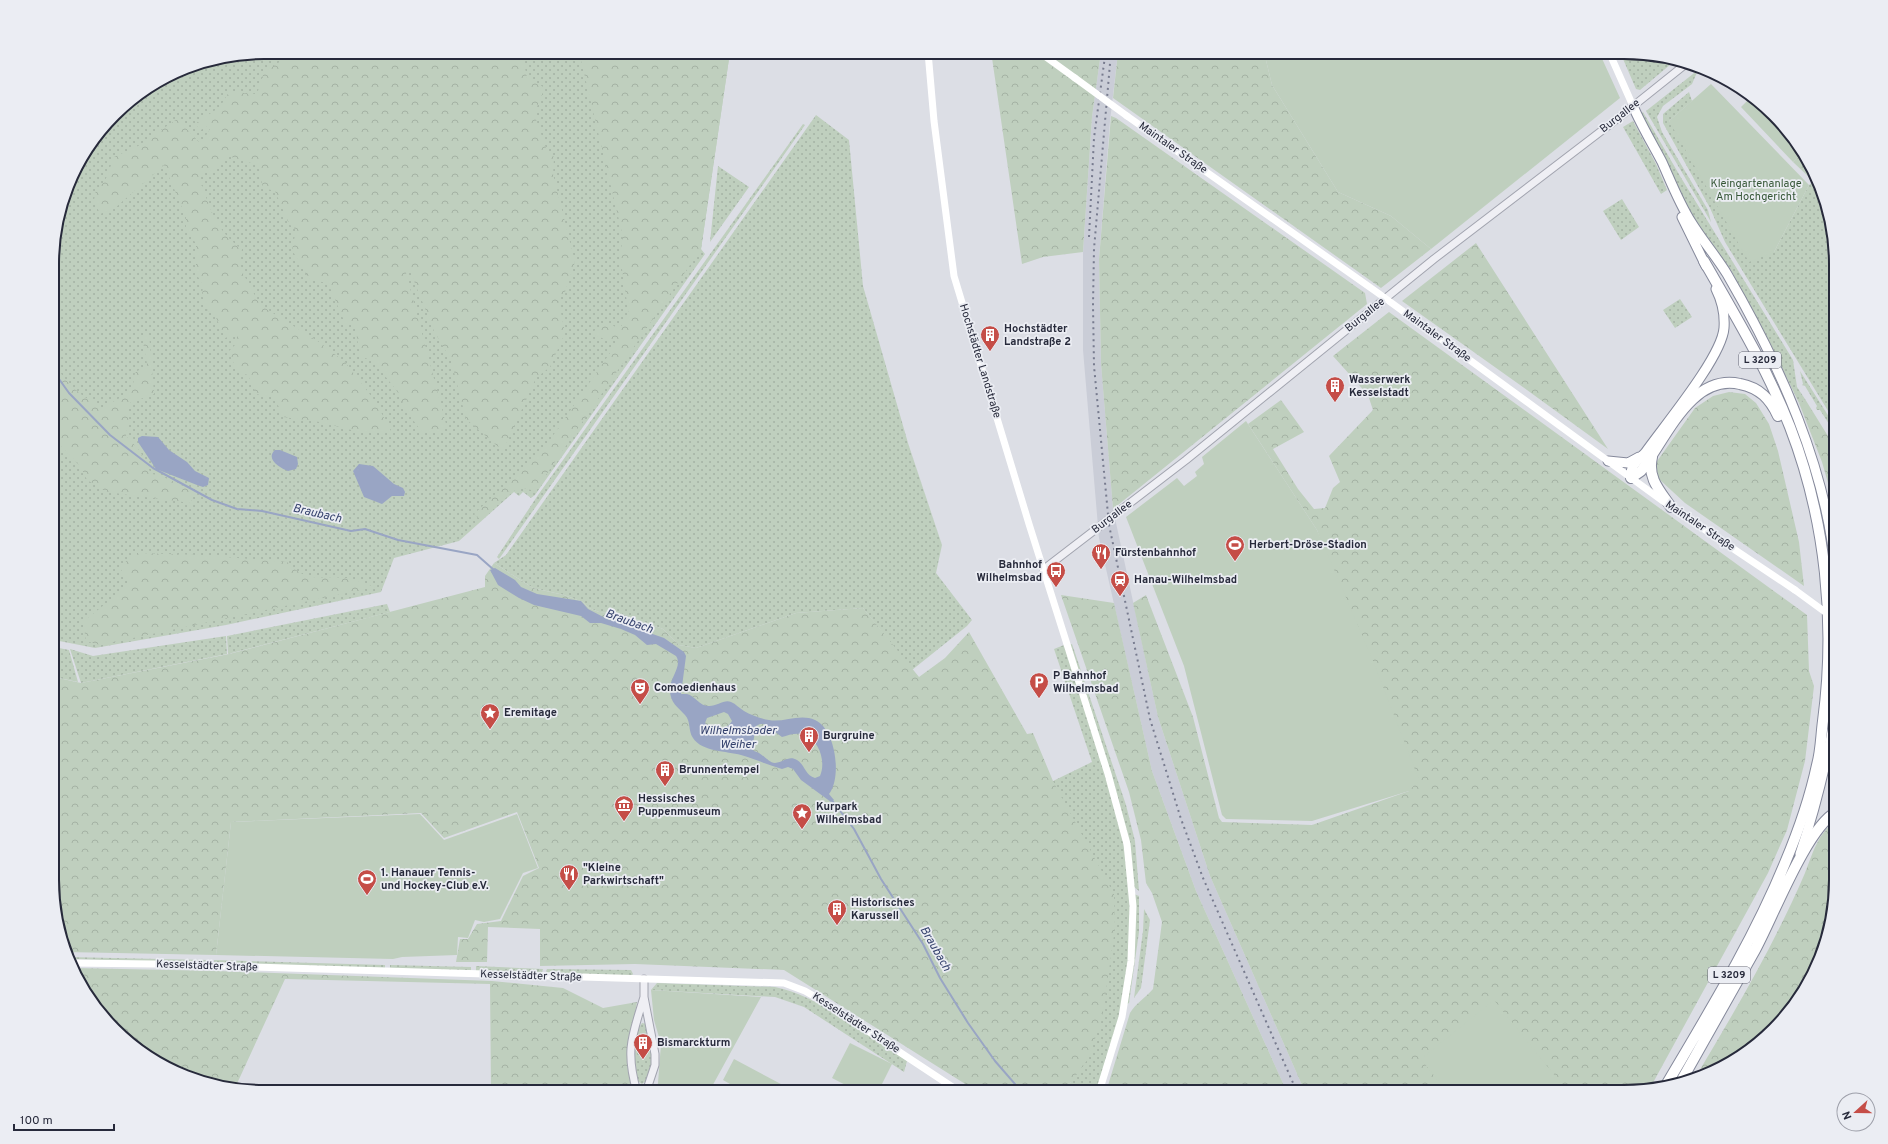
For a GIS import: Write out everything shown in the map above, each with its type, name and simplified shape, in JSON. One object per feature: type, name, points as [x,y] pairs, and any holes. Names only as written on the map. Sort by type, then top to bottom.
[{"type":"highway","name":"L 3209","points":[[1633,106],[1689,220],[1726,274],[1744,305],[1790,400],[1805,439],[1821,492],[1829,531]]},
{"type":"highway","name":"L 3209","points":[[1661,161],[1678,209],[1704,261],[1741,324],[1769,378],[1790,427],[1803,465],[1819,530],[1826,587],[1828,668],[1818,765],[1786,861],[1771,897],[1748,942],[1669,1080]]},
{"type":"highway","points":[[1631,478],[1641,471],[1648,455],[1716,353],[1723,335],[1724,328],[1721,302],[1704,261]]},
{"type":"highway","points":[[1608,461],[1628,463],[1648,455],[1684,408],[1697,394],[1714,385],[1729,382],[1750,386],[1765,395],[1771,402],[1803,465]]},
{"type":"highway","points":[[1648,455],[1651,476],[1654,484],[1672,507]]},
{"type":"highway","name":"L 3209","points":[[1684,1076],[1756,948],[1795,866],[1814,813],[1829,751]]},
{"type":"highway","points":[[1795,866],[1829,817]]},
{"type":"main road","name":"Hochstädter Landstraße","points":[[929,59],[935,137],[954,276],[1123,825],[1129,861],[1133,918],[1128,984],[1122,1017],[1101,1085]]},
{"type":"main road","name":"Maintaler Straße","points":[[1048,59],[1386,299],[1631,478],[1829,615]]},
{"type":"main road","name":"L 3209","points":[[1612,59],[1633,106]]},
{"type":"main road","name":"Kesselstädter Straße","points":[[77,963],[772,982],[793,986],[824,1002],[949,1085]]},
{"type":"street","name":"Burgallee","points":[[1044,569],[1186,460],[1458,240],[1681,67]]},
{"type":"street","points":[[644,979],[644,997],[655,1054],[654,1065],[648,1085]]},
{"type":"street","points":[[635,1085],[631,1068],[630,1048],[644,997]]},
{"type":"shaded area","points":[[1100,59],[1117,59],[1110,121],[1099,259],[1101,364],[1113,509],[1158,717],[1210,876],[1302,1085],[1284,1085],[1196,891],[1152,771],[1099,538],[1083,350],[1083,253],[1092,117]]},
{"type":"green space","points":[[251,59],[729,59],[701,249],[705,254],[535,495],[531,498],[523,492],[519,496],[514,492],[459,541],[394,558],[381,592],[226,625],[95,648],[59,641],[59,251],[66,211],[80,173],[101,139],[119,119],[139,101],[173,80],[211,66]]},
{"type":"green space","points":[[284,59],[527,59],[524,63],[527,78],[545,88],[534,114],[547,151],[554,157],[553,174],[575,262],[564,295],[558,298],[565,333],[550,367],[536,378],[503,451],[466,419],[451,360],[434,331],[410,271],[406,273],[446,424],[438,432],[422,432],[407,412],[397,391],[373,361],[360,356],[355,325],[345,323],[328,283],[310,280],[292,250],[296,230],[289,224],[275,191],[263,188],[258,165],[228,156],[214,170],[199,174],[205,196],[219,225],[225,234],[242,249],[239,266],[260,305],[319,342],[345,362],[375,401],[392,433],[355,431],[320,422],[283,417],[275,398],[256,394],[248,375],[237,372],[229,351],[237,343],[237,333],[225,338],[215,315],[208,311],[202,295],[203,286],[196,273],[196,244],[186,227],[186,217],[164,165],[115,208],[100,214],[94,200],[96,190],[105,181],[114,157],[138,146],[177,119],[201,144],[210,129],[208,126],[199,131],[196,123],[220,107],[229,92],[257,94],[264,72]]},
{"type":"green space","points":[[581,59],[729,59],[701,249],[535,491],[519,487],[480,519],[474,514],[543,450],[619,340],[606,340],[591,333],[607,322],[619,329],[629,316],[620,256],[623,237]]},
{"type":"green space","points":[[992,59],[1100,59],[1092,117],[1083,252],[1043,257],[1022,264]]},
{"type":"green space","points":[[1117,59],[1266,59],[1272,85],[1338,192],[1391,216],[1431,249],[1381,288],[1113,98]]},
{"type":"green space","points":[[1266,59],[1602,59],[1620,98],[1431,249],[1391,216],[1338,192],[1272,85]]},
{"type":"green space","points":[[1623,59],[1637,59],[1670,64],[1640,90],[1636,89]]},
{"type":"green space","points":[[1695,72],[1697,73],[1692,84],[1663,106],[1657,117],[1662,132],[1708,210],[1711,222],[1646,111]]},
{"type":"green space","points":[[186,75],[185,80],[171,81]]},
{"type":"green space","name":"Kleingartenanlage Am Hochgericht","points":[[1711,84],[1809,185],[1774,252],[1749,262],[1669,121]]},
{"type":"green space","points":[[1689,92],[1692,101],[1669,121],[1774,252],[1809,185],[1812,183],[1822,211],[1829,251],[1829,413],[1725,242],[1710,208],[1663,123],[1663,114]]},
{"type":"green space","points":[[1748,100],[1749,101],[1769,119],[1787,139],[1799,157],[1793,162],[1741,107]]},
{"type":"green space","points":[[1643,112],[1680,176],[1793,360],[1797,387],[1805,399],[1799,403],[1770,343],[1731,270],[1690,215],[1641,114]]},
{"type":"green space","points":[[816,115],[849,140],[863,286],[908,443],[942,545],[936,573],[972,620],[967,626],[912,670],[863,608],[796,613],[696,648],[679,645],[663,629],[620,613],[599,612],[589,608],[583,602],[564,595],[533,588],[494,563],[506,555]]},
{"type":"green space","points":[[1111,116],[1116,118],[1365,293],[1367,304],[1113,509],[1101,364],[1099,259]]},
{"type":"green space","points":[[1633,121],[1656,164],[1667,190],[1661,194],[1623,127]]},
{"type":"green space","points":[[803,124],[805,125],[499,559],[497,557],[538,495]]},
{"type":"green space","points":[[1799,157],[1810,178],[1793,162]]},
{"type":"green space","points":[[718,166],[749,187],[710,242]]},
{"type":"green space","points":[[1622,199],[1639,227],[1621,240],[1603,211]]},
{"type":"green space","points":[[1476,243],[1608,449],[1402,301]]},
{"type":"green space","points":[[1680,299],[1692,317],[1675,328],[1663,310]]},
{"type":"green space","points":[[1389,312],[1807,615],[1809,671],[1814,686],[1805,761],[1787,830],[1768,873],[1653,1083],[1637,1085],[1302,1085],[1210,876],[1158,717],[1133,603],[1146,595],[1193,717],[1219,818],[1222,822],[1312,825],[1409,791],[1317,530],[1248,424],[1281,400],[1304,432],[1273,449],[1298,489],[1314,509],[1325,508],[1333,488],[1340,482],[1329,456],[1373,410],[1368,395],[1333,356]]},
{"type":"green space","points":[[149,334],[154,394],[127,404],[129,417],[126,436],[140,451],[151,474],[159,475],[194,491],[191,503],[107,492],[87,480],[81,467],[59,444],[59,370],[69,384],[102,408],[132,391],[135,373],[147,364],[142,336]]},
{"type":"green space","points":[[1800,371],[1829,417],[1829,424],[1820,410],[1817,410],[1817,406],[1805,386],[1802,385]]},
{"type":"green space","points":[[1729,392],[1745,394],[1756,403],[1769,424],[1778,451],[1799,542],[1804,586],[1685,503],[1659,479],[1655,472],[1655,464],[1695,408],[1713,396]]},
{"type":"green space","points":[[1805,399],[1829,438],[1829,486],[1822,462],[1799,403]]},
{"type":"green space","points":[[1246,421],[1317,530],[1372,658],[1419,780],[1409,791],[1312,821],[1226,819],[1222,815],[1184,666],[1126,517],[1177,478],[1184,486],[1197,476],[1195,472],[1204,464],[1202,457]]},
{"type":"green space","points":[[137,553],[199,555],[287,562],[294,569],[308,576],[348,578],[375,587],[100,645],[86,641],[83,622],[131,583],[119,567]]},
{"type":"green space","name":"Kurpark Wilhelmsbad","points":[[494,563],[533,588],[564,595],[583,602],[589,608],[599,612],[620,613],[663,629],[679,645],[696,648],[796,613],[863,608],[919,677],[945,658],[969,632],[1027,734],[1033,733],[1053,781],[1114,894],[1115,928],[1102,1019],[1088,1059],[1071,1082],[1067,1085],[967,1085],[784,970],[635,964],[540,966],[540,929],[488,927],[487,962],[456,962],[460,939],[468,939],[477,924],[501,921],[523,876],[539,868],[517,812],[444,838],[421,813],[231,822],[216,955],[73,952],[63,920],[59,893],[59,678],[81,683],[229,654],[485,587],[485,576]]},
{"type":"green space","points":[[1061,595],[1114,603],[1152,771],[1196,891],[1284,1085],[1108,1085],[1130,1013],[1135,1006],[1153,989],[1162,922],[1152,893],[1146,883],[1141,840],[1129,792]]},
{"type":"green space","points":[[387,604],[390,612],[228,654],[227,636]]},
{"type":"green space","points":[[226,636],[227,654],[81,683],[70,649],[93,656]]},
{"type":"green space","points":[[1072,644],[1126,805],[1135,841],[1139,891],[1134,887],[1129,842],[1069,645]]},
{"type":"green space","points":[[1064,645],[1101,758],[1120,827],[1128,876],[1130,943],[1127,977],[1121,1010],[1099,1085],[1067,1085],[1071,1082],[1053,781],[1092,762],[1054,649]]},
{"type":"green space","points":[[59,648],[69,650],[78,682],[59,678]]},
{"type":"green space","name":"1. Hanauer Tennis- und Hockey-Club e.V.","points":[[420,814],[444,840],[517,814],[538,868],[523,873],[500,919],[484,922],[475,920],[468,938],[458,937],[457,955],[402,957],[393,959],[216,955],[231,822]]},
{"type":"green space","points":[[1829,827],[1829,893],[1822,933],[1808,971],[1787,1005],[1769,1025],[1749,1043],[1726,1058],[1700,1070],[1767,952],[1793,900],[1816,844]]},
{"type":"green space","points":[[1134,894],[1139,896],[1139,932],[1129,1003],[1127,1004]]},
{"type":"green space","points":[[1144,909],[1150,920],[1141,988],[1134,998],[1143,931]]},
{"type":"green space","points":[[75,957],[207,960],[207,963],[75,959]]},
{"type":"green space","points":[[214,960],[385,965],[385,970],[214,964]]},
{"type":"green space","points":[[390,965],[471,967],[471,972],[390,970]]},
{"type":"green space","points":[[476,966],[543,969],[542,973],[476,972]]},
{"type":"green space","points":[[79,968],[218,971],[492,981],[563,988],[603,1008],[637,1002],[627,1058],[628,1071],[633,1085],[491,1085],[490,984],[285,979],[237,1083],[211,1078],[173,1064],[139,1043],[119,1025],[101,1005]]},
{"type":"green space","points":[[547,969],[631,970],[633,974],[631,976],[546,973]]},
{"type":"green space","points":[[657,983],[775,987],[791,991],[843,1018],[907,1061],[904,1072],[804,1007],[775,997],[651,990]]},
{"type":"green space","points":[[651,990],[761,997],[713,1085],[658,1085],[661,1044],[654,1020]]},
{"type":"green space","points":[[1494,1000],[1562,1085],[1441,1085],[1421,1059]]},
{"type":"green space","points":[[642,1023],[647,1024],[652,1065],[647,1079],[642,1084],[636,1080],[634,1073],[633,1050],[638,1029]]},
{"type":"green space","points":[[850,1043],[892,1064],[882,1085],[846,1085],[832,1078]]},
{"type":"green space","points":[[734,1059],[783,1085],[732,1085],[723,1080]]},
{"type":"water","points":[[142,436],[158,437],[169,450],[187,462],[195,471],[209,478],[208,485],[203,487],[156,469],[138,442],[138,438]]},
{"type":"water","points":[[275,450],[280,450],[297,457],[298,464],[296,469],[288,471],[275,463],[272,453]]},
{"type":"water","points":[[359,464],[373,466],[394,484],[403,488],[405,492],[404,496],[392,496],[382,504],[364,497],[353,471]]},
{"type":"water","name":"Wilhelmsbader Weiher","points":[[495,568],[515,580],[521,587],[537,594],[581,601],[588,609],[609,620],[626,622],[641,630],[664,638],[684,652],[686,656],[681,694],[690,695],[705,706],[711,706],[728,701],[759,718],[774,721],[803,717],[815,720],[822,725],[828,733],[835,754],[835,777],[833,787],[829,794],[834,800],[831,802],[801,780],[793,769],[788,767],[782,769],[741,755],[708,748],[697,743],[691,735],[687,717],[675,704],[670,694],[670,686],[678,664],[676,656],[656,644],[647,645],[635,635],[621,629],[601,623],[590,623],[581,616],[534,605],[498,585],[490,570]],"holes":[[[724,712],[728,714],[732,721],[726,727],[719,730],[712,728],[705,723],[707,718]],[[764,724],[782,737],[799,734],[810,738],[818,747],[822,759],[822,771],[820,776],[815,778],[809,775],[802,764],[797,760],[789,758],[772,763],[754,751],[752,749],[756,726]]]},
{"type":"waterway","name":"Braubach","points":[[59,379],[69,393],[110,435],[153,468],[212,500],[237,509],[262,511],[351,531],[365,529],[398,540],[477,555],[494,570]]},
{"type":"waterway","name":"Braubach","points":[[831,799],[854,829],[881,879],[923,944],[940,978],[968,1023],[995,1061],[1016,1085]]},
{"type":"railway","points":[[1089,237],[1094,138],[1105,59]]},
{"type":"railway","points":[[1110,59],[1094,249],[1093,305],[1094,366],[1109,525],[1150,719],[1181,819],[1203,878],[1294,1085]]},
{"type":"place","name":"Hochstädter Landstraße 2","points":[[990,352]]},
{"type":"place","name":"Wasserwerk Kesselstadt","points":[[1335,403]]},
{"type":"place","name":"Herbert-Dröse-Stadion","points":[[1235,562]]},
{"type":"place","name":"Fürstenbahnhof","points":[[1101,570]]},
{"type":"place","name":"Bahnhof Wilhelmsbad","points":[[1056,588]]},
{"type":"place","name":"Hanau-Wilhelmsbad","points":[[1120,597]]},
{"type":"place","name":"P Bahnhof Wilhelmsbad","points":[[1039,699]]},
{"type":"place","name":"Comoedienhaus","points":[[640,705]]},
{"type":"place","name":"Eremitage","points":[[490,730]]},
{"type":"place","name":"Burgruine","points":[[809,753]]},
{"type":"place","name":"Brunnentempel","points":[[665,787]]},
{"type":"place","name":"Hessisches Puppenmuseum","points":[[624,822]]},
{"type":"place","name":"Kurpark Wilhelmsbad","points":[[802,830]]},
{"type":"place","name":"\"Kleine Parkwirtschaft\"","points":[[569,891]]},
{"type":"place","name":"1. Hanauer Tennis- und Hockey-Club e.V.","points":[[367,896]]},
{"type":"place","name":"Historisches Karussell","points":[[837,926]]},
{"type":"place","name":"Bismarckturm","points":[[643,1060]]}]
